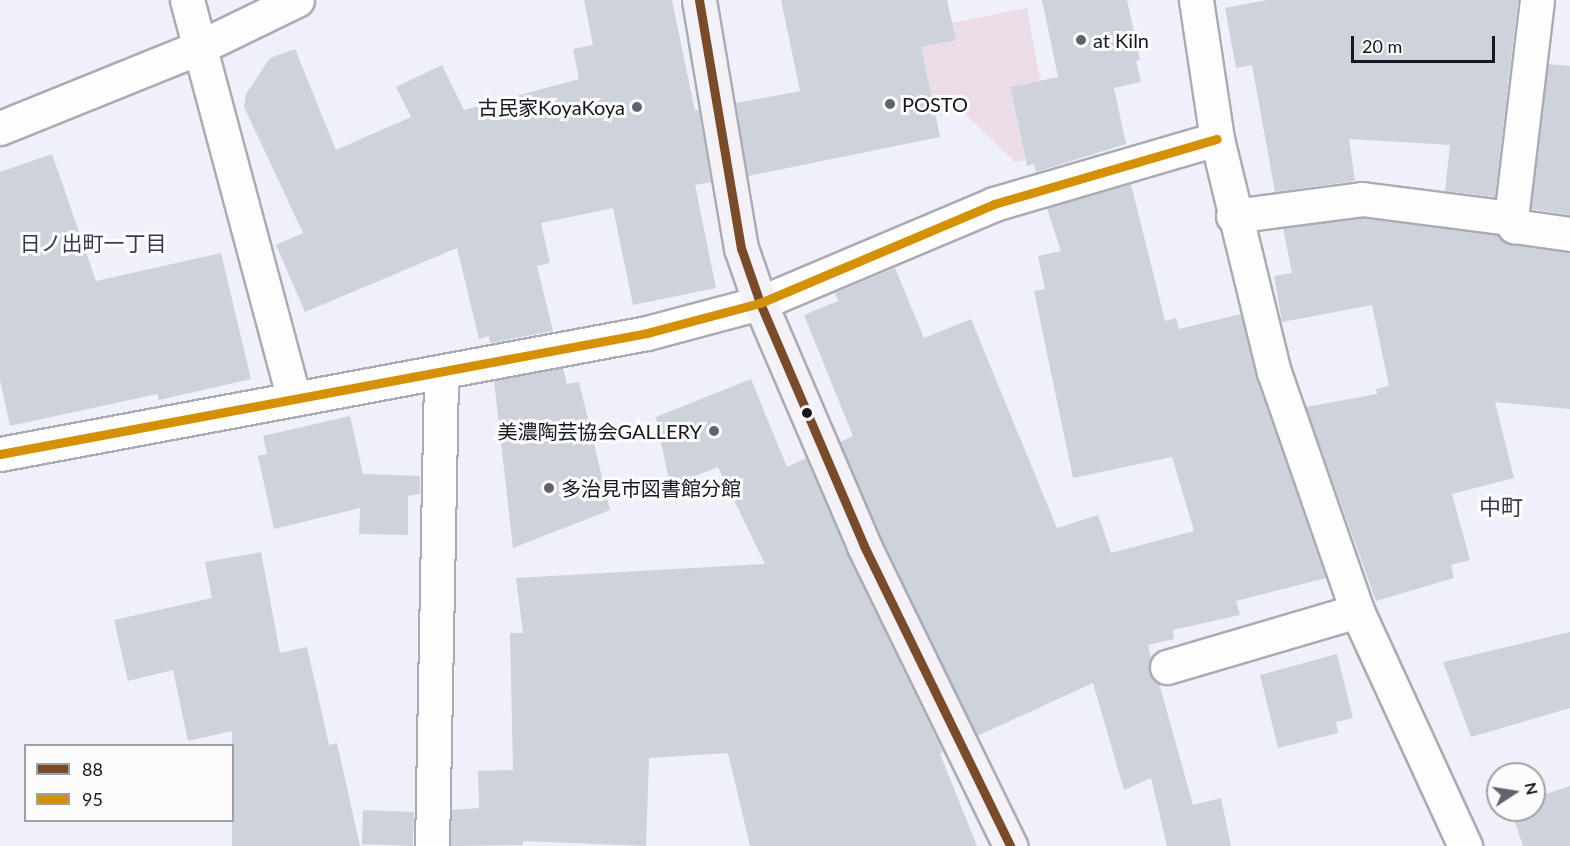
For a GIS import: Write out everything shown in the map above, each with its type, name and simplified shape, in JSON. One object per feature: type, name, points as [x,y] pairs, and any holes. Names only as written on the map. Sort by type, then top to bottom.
[{"type":"main road","points":[[699,0],[741,248],[760,303],[864,546],[1010,846]]},
{"type":"street","points":[[187,0],[198,48],[294,399]]},
{"type":"street","points":[[0,128],[198,48],[297,0]]},
{"type":"street","points":[[1196,0],[1216,139],[1233,216],[1274,372],[1357,611],[1465,846]]},
{"type":"street","points":[[1537,0],[1511,218],[1514,226],[1570,234]]},
{"type":"street","points":[[0,454],[647,333],[760,303],[994,204],[1216,139]]},
{"type":"street","points":[[1233,216],[1362,199],[1511,218]]},
{"type":"street","points":[[432,846],[441,372]]},
{"type":"street","points":[[1167,667],[1357,611]]},
{"type":"shaded area","points":[[1027,8],[1040,80],[1010,87],[1025,160],[1015,162],[962,111],[935,116],[921,47],[941,43],[954,31],[952,23]]},
{"type":"building","points":[[584,0],[672,0],[695,111],[699,110],[711,182],[695,185],[716,288],[633,305],[613,208],[541,223],[550,263],[537,266],[553,331],[490,343],[489,336],[479,339],[457,248],[305,312],[276,245],[303,233],[244,107],[246,94],[270,58],[295,49],[336,150],[411,117],[396,87],[442,65],[464,110],[579,79],[573,49],[593,45]]},
{"type":"building","points":[[781,0],[947,0],[956,40],[921,47],[940,137],[748,176],[736,103],[800,91]]},
{"type":"building","points":[[1042,0],[1127,0],[1140,60],[1136,61],[1141,82],[1114,88],[1126,144],[1036,172],[1034,164],[1027,166],[1010,87],[1058,77]]},
{"type":"building","points":[[1267,0],[1518,0],[1495,197],[1445,191],[1450,145],[1349,139],[1355,181],[1275,192],[1252,65],[1236,68],[1225,8]]},
{"type":"building","points":[[1548,64],[1570,66],[1570,215],[1531,209]]},
{"type":"building","points":[[52,154],[96,281],[221,253],[251,379],[159,400],[157,394],[10,426],[0,380],[0,172]]},
{"type":"building","points":[[1131,184],[1165,321],[1176,318],[1179,329],[1241,314],[1256,378],[1326,578],[1236,601],[1240,615],[1173,630],[1174,639],[1148,645],[1151,658],[1149,672],[1159,683],[1193,805],[1221,798],[1231,846],[1167,846],[1151,778],[1124,790],[1093,683],[977,736],[881,538],[840,442],[853,436],[804,315],[838,301],[835,293],[895,268],[924,338],[971,319],[1057,528],[1098,515],[1111,553],[1194,531],[1172,457],[1073,478],[1034,291],[1045,289],[1038,256],[1061,251],[1047,208]]},
{"type":"building","points":[[1362,218],[1498,235],[1511,245],[1570,252],[1570,409],[1495,402],[1514,478],[1452,494],[1470,560],[1451,565],[1454,578],[1376,601],[1306,407],[1377,394],[1376,389],[1389,386],[1372,305],[1282,322],[1274,276],[1292,273],[1283,228]]},
{"type":"building","points":[[563,368],[567,384],[579,382],[610,510],[513,548],[494,381]]},
{"type":"building","points":[[751,379],[787,467],[806,458],[847,554],[943,752],[940,754],[977,846],[750,846],[728,753],[649,758],[646,846],[523,841],[523,845],[451,846],[451,810],[479,808],[478,771],[513,770],[510,633],[523,633],[516,578],[765,564],[718,467],[670,486],[656,417]]},
{"type":"building","points":[[350,416],[363,474],[420,476],[420,494],[408,496],[408,535],[359,534],[360,508],[274,529],[258,456],[267,454],[263,436]]},
{"type":"building","points":[[261,552],[280,653],[307,647],[329,745],[337,743],[360,846],[232,846],[234,744],[232,744],[232,731],[188,741],[173,670],[128,681],[114,620],[212,598],[205,562]]},
{"type":"building","points":[[1570,632],[1570,708],[1471,737],[1443,662]]},
{"type":"building","points":[[1337,654],[1353,718],[1336,722],[1338,733],[1278,748],[1260,675]]},
{"type":"building","points":[[1570,786],[1570,846],[1523,846],[1515,822],[1546,822],[1546,794]]},
{"type":"building","points":[[363,810],[414,812],[413,846],[362,844]]},
{"type":"transit line","name":"88","points":[[699,0],[741,248],[760,303],[864,546],[1010,846]]},
{"type":"transit line","name":"95","points":[[0,454],[647,333],[760,303],[994,204],[1217,139]]},
{"type":"place","name":"at Kiln","points":[[1081,40]]},
{"type":"place","name":"POSTO","points":[[890,104]]},
{"type":"place","name":"古民家KoyaKoya","points":[[637,107]]},
{"type":"place","name":"美濃陶芸協会GALLERY","points":[[714,431]]},
{"type":"place","name":"多治見市図書館分館","points":[[549,488]]},
{"type":"district","name":"日ノ出町一丁目","points":[[93,243]]},
{"type":"district","name":"中町","points":[[1501,507]]}]
